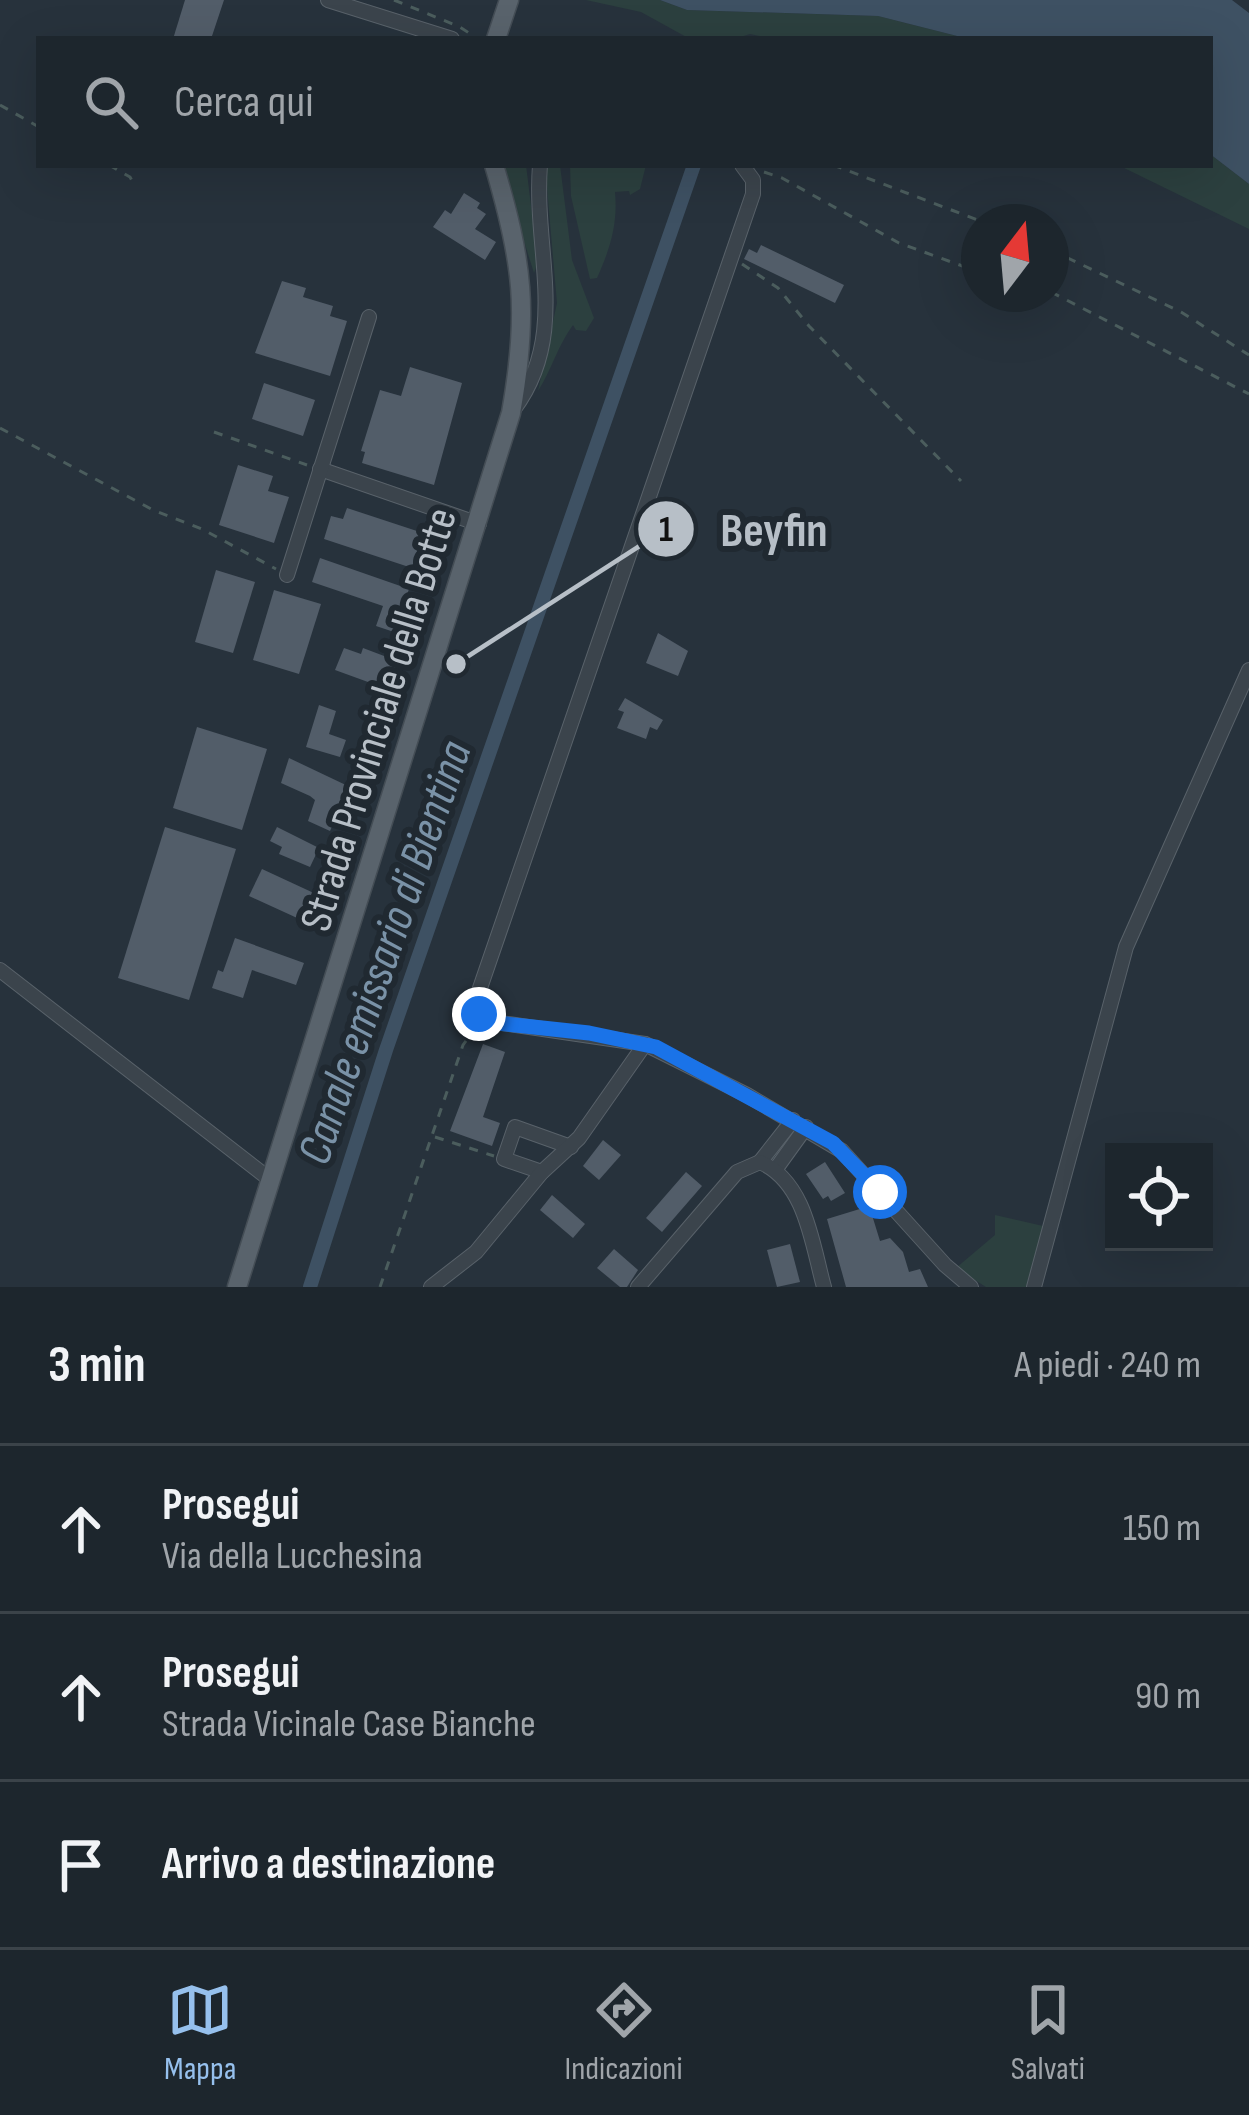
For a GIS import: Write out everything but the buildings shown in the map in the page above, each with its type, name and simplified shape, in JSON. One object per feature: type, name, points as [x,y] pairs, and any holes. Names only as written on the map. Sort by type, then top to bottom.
[{"type":"main road","points":[[497,36],[509,0]]},
{"type":"main road","name":"Strada Provinciale della Botte","points":[[237,1287],[511,413],[523,285],[495,168]]},
{"type":"street","points":[[328,0],[442,36]]},
{"type":"street","points":[[511,413],[535,377],[547,324],[540,168]]},
{"type":"street","points":[[747,170],[753,194],[479,991],[478,1010],[482,1018],[645,1043],[800,1124],[850,1158],[970,1287]]},
{"type":"street","points":[[287,574],[369,317]]},
{"type":"street","points":[[320,469],[479,524]]},
{"type":"street","points":[[1034,1287],[1126,947],[1249,670]]},
{"type":"street","points":[[0,970],[272,1181]]},
{"type":"street","points":[[431,1287],[476,1252],[542,1172],[572,1147],[645,1043]]},
{"type":"street","points":[[638,1287],[737,1172],[768,1166],[800,1124]]},
{"type":"street","points":[[542,1172],[504,1159],[515,1127],[572,1147]]},
{"type":"street","points":[[768,1166],[800,1204],[824,1287]]},
{"type":"path","points":[[394,0],[474,36]]},
{"type":"path","points":[[0,105],[36,125]]},
{"type":"path","points":[[114,168],[135,186]]},
{"type":"path","points":[[841,168],[961,214]]},
{"type":"path","points":[[747,170],[782,178],[899,243],[961,265]]},
{"type":"path","points":[[733,254],[778,288],[809,326],[962,482]]},
{"type":"path","points":[[1069,259],[1181,312],[1249,355]]},
{"type":"path","points":[[1069,301],[1249,394]]},
{"type":"path","points":[[0,428],[132,500],[181,519],[287,574]]},
{"type":"path","points":[[214,432],[320,469]]},
{"type":"path","points":[[380,1287],[463,1045],[482,1018]]},
{"type":"path","points":[[433,1136],[504,1159]]},
{"type":"green space","points":[[586,0],[660,0],[687,10],[878,16],[957,36],[685,36],[641,12]]},
{"type":"green space","points":[[1213,156],[1249,184],[1249,229],[1124,168],[1213,168]]},
{"type":"green space","points":[[501,168],[526,168],[538,262],[534,273]]},
{"type":"green space","points":[[545,168],[560,168],[572,260],[594,318],[586,331],[573,325],[538,391],[557,303]]},
{"type":"green space","points":[[570,168],[645,168],[640,189],[630,195],[629,191],[615,192],[612,236],[597,278],[590,279],[571,196]]},
{"type":"green space","points":[[995,1215],[1043,1226],[1026,1287],[986,1287],[956,1268],[995,1235]]},
{"type":"water","points":[[660,0],[1232,0],[1249,13],[1249,184],[1213,156],[1213,36],[957,36],[878,16],[687,10]]},
{"type":"waterway","name":"Canale emissario di Bientina","points":[[310,1287],[386,1050],[693,168]]},
{"type":"place","name":"Beyfin","points":[[456,664]]},
{"type":"route","points":[[479,1014],[488,1022],[589,1033],[656,1047],[833,1143],[880,1192]]}]
